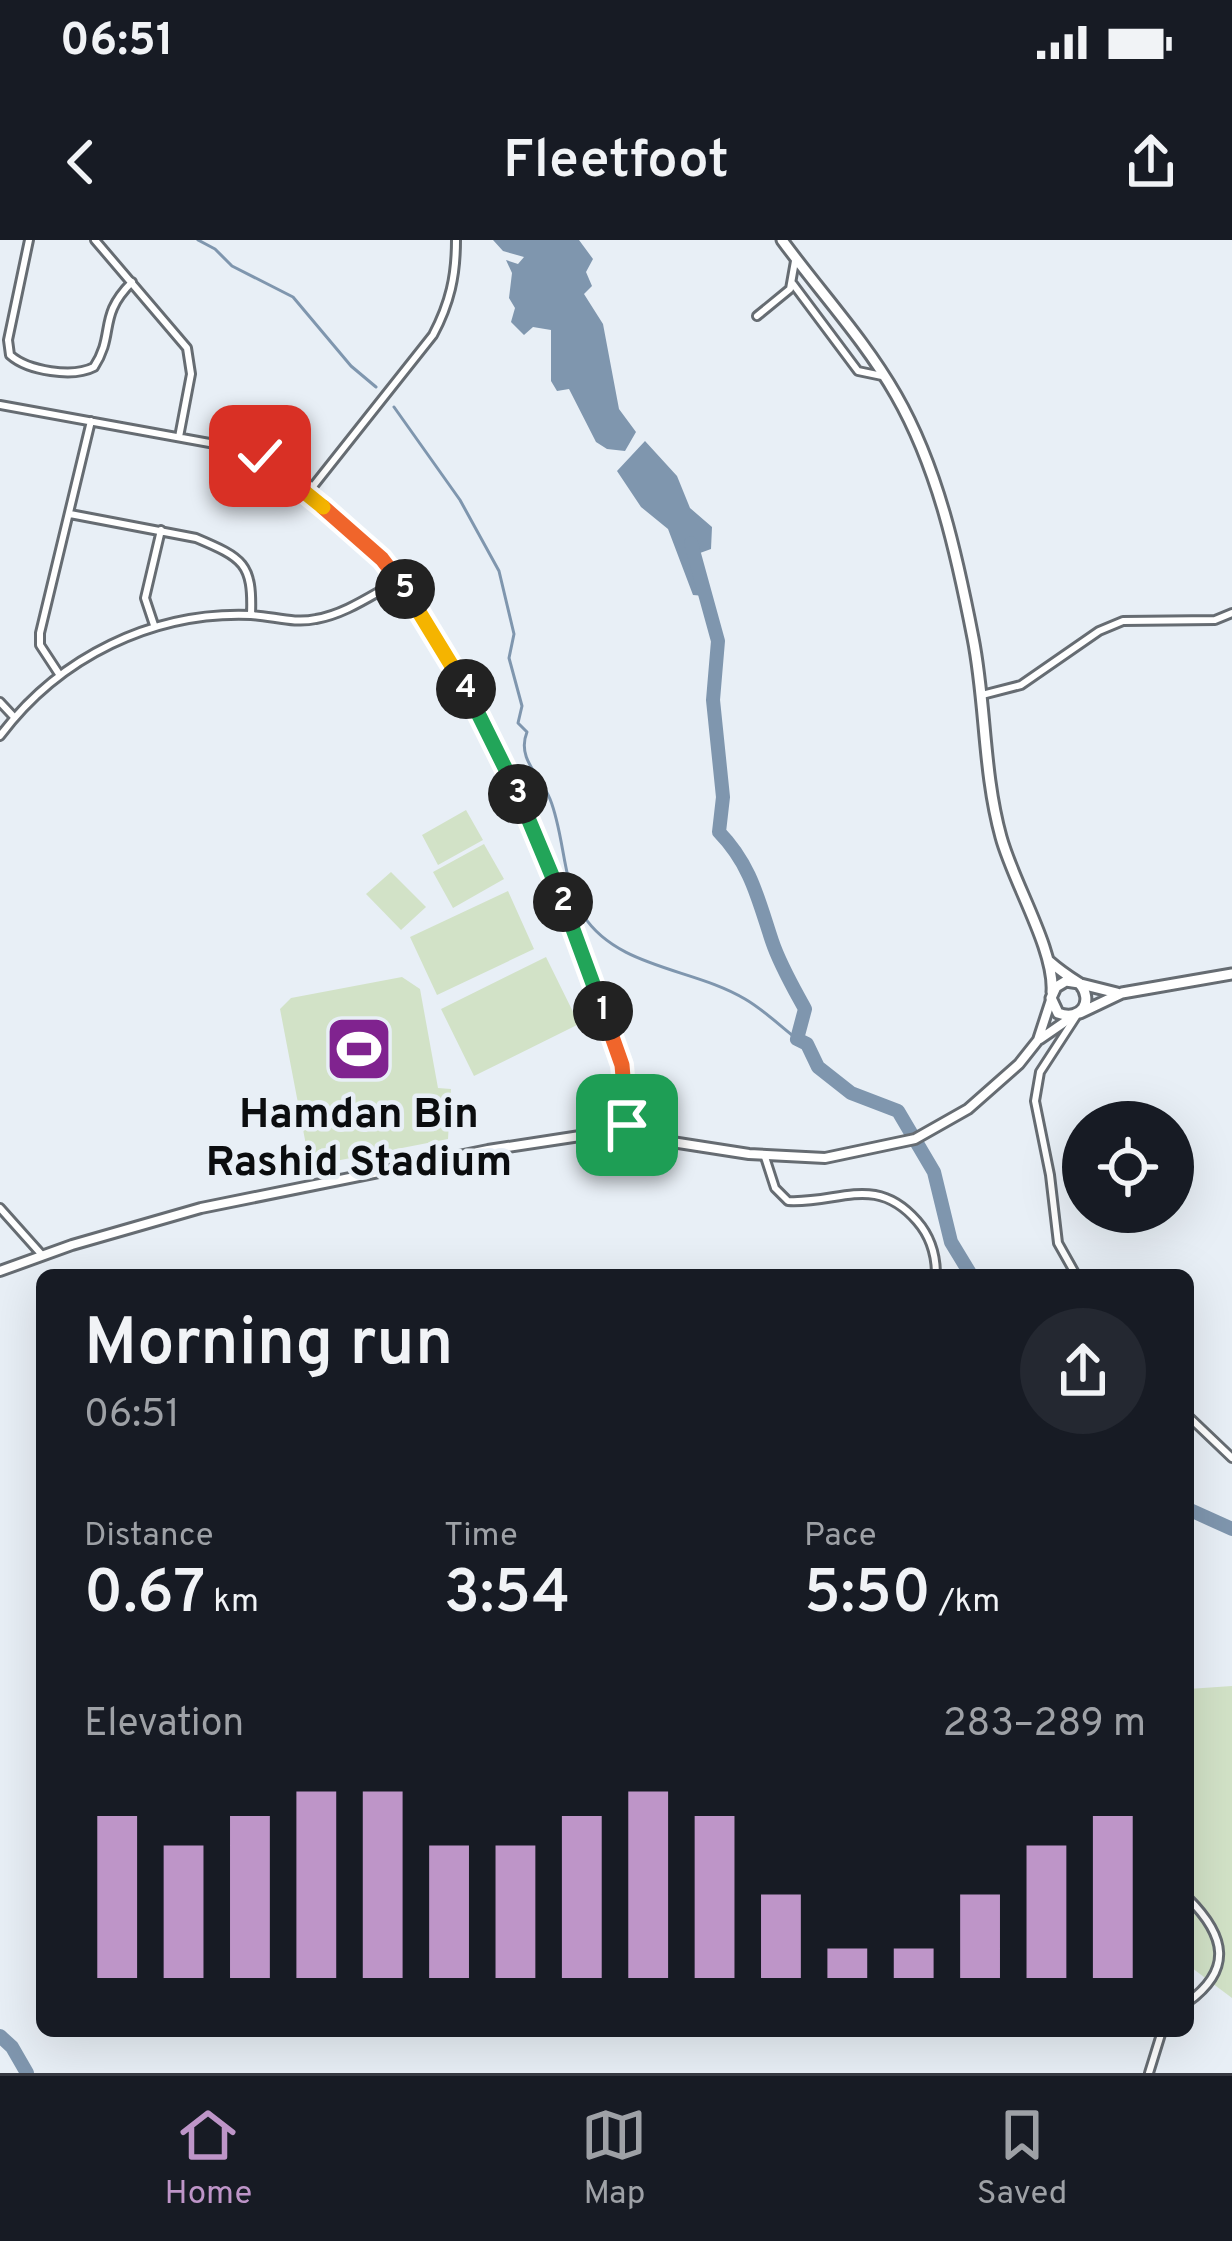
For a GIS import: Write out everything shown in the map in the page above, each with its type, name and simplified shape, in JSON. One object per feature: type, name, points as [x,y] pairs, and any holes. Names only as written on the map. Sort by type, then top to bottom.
[{"type":"main road","points":[[782,240],[886,376],[921,446],[943,511],[974,641],[990,787],[1001,839],[1048,961],[1058,1013],[1077,1015],[1122,993],[1232,974]]},
{"type":"main road","points":[[1048,961],[1079,983],[1087,998],[1077,1015]]},
{"type":"main road","points":[[1052,995],[1066,981],[1122,993]]},
{"type":"street","points":[[28,240],[8,344],[10,355],[22,364],[79,373],[94,367],[103,350],[111,304],[132,282]]},
{"type":"street","points":[[95,240],[175,331],[191,358],[179,436]]},
{"type":"street","points":[[308,494],[433,335],[454,284],[456,240]]},
{"type":"street","points":[[795,257],[793,284],[858,371],[886,376]]},
{"type":"street","points":[[757,316],[793,284]]},
{"type":"street","points":[[0,405],[248,450],[361,538],[400,580],[466,689],[519,795],[622,1065],[623,1135]]},
{"type":"street","points":[[58,674],[40,645],[91,422]]},
{"type":"street","points":[[70,514],[196,538],[239,562],[252,583],[251,615]]},
{"type":"street","points":[[154,625],[145,598],[161,530]]},
{"type":"street","points":[[0,736],[58,674],[154,625],[251,615],[320,619],[400,580]]},
{"type":"street","points":[[981,695],[1022,685],[1099,631],[1123,620],[1215,620],[1232,613]]},
{"type":"street","points":[[0,702],[14,717]]},
{"type":"street","points":[[1038,1040],[1052,995]]},
{"type":"street","points":[[0,1271],[201,1208],[488,1150],[623,1135],[825,1158],[914,1139],[968,1109],[1009,1074],[1038,1040],[1077,1015]]},
{"type":"street","points":[[1073,1269],[1058,1243],[1035,1101],[1040,1072],[1077,1015]]},
{"type":"street","points":[[764,1154],[775,1189],[788,1201],[866,1192],[898,1204],[929,1238],[936,1269]]},
{"type":"street","points":[[0,1208],[43,1256]]},
{"type":"street","points":[[1194,1422],[1232,1458]]},
{"type":"street","points":[[1194,1905],[1222,1938],[1228,1958],[1221,1977],[1194,1997]]},
{"type":"street","points":[[1149,2073],[1160,2037]]},
{"type":"green space","points":[[466,810],[483,840],[438,865],[422,835]]},
{"type":"green space","points":[[484,844],[504,879],[453,908],[433,872]]},
{"type":"green space","points":[[391,872],[426,907],[401,930],[366,894]]},
{"type":"green space","points":[[508,891],[534,949],[437,995],[410,937]]},
{"type":"green space","points":[[546,957],[579,1024],[474,1076],[441,1009]]},
{"type":"green space","name":"Hamdan Bin Rashid Stadium","points":[[402,977],[420,989],[438,1088],[451,1089],[448,1139],[310,1166],[280,1009],[291,998]]},
{"type":"green space","points":[[1232,1686],[1232,1998],[1194,1970],[1194,1689]]},
{"type":"water","points":[[493,240],[579,240],[593,259],[586,272],[592,286],[584,294],[603,324],[619,409],[636,432],[625,451],[596,442],[569,389],[557,391],[551,381],[551,330],[533,327],[524,335],[511,322],[515,308],[509,298],[512,273],[506,260],[518,264],[524,257],[503,251]]},
{"type":"water","points":[[645,441],[677,476],[690,508],[712,527],[711,549],[700,553],[694,565],[705,596],[693,595],[668,529],[641,507],[617,471]]},
{"type":"waterway","points":[[198,240],[232,266],[293,297],[351,366],[376,387]]},
{"type":"waterway","points":[[394,407],[460,500],[499,571],[514,634],[509,658],[522,706],[518,723],[527,732],[525,751],[531,767],[550,799],[571,889],[583,915],[616,947],[745,999],[797,1039]]},
{"type":"waterway","points":[[691,543],[718,641],[713,700],[723,797],[719,832],[746,870],[779,959],[805,1009],[797,1039],[807,1044],[818,1067],[851,1093],[898,1111],[934,1172],[951,1242],[967,1269]]},
{"type":"waterway","points":[[1194,1512],[1232,1529]]},
{"type":"waterway","points":[[0,2036],[27,2073]]},
{"type":"place","name":"Hamdan Bin Rashid Stadium","points":[[359,1049]]},
{"type":"route","points":[[260,456],[382,559],[400,580],[466,689],[519,795],[612,1034],[622,1065],[627,1125]]}]
